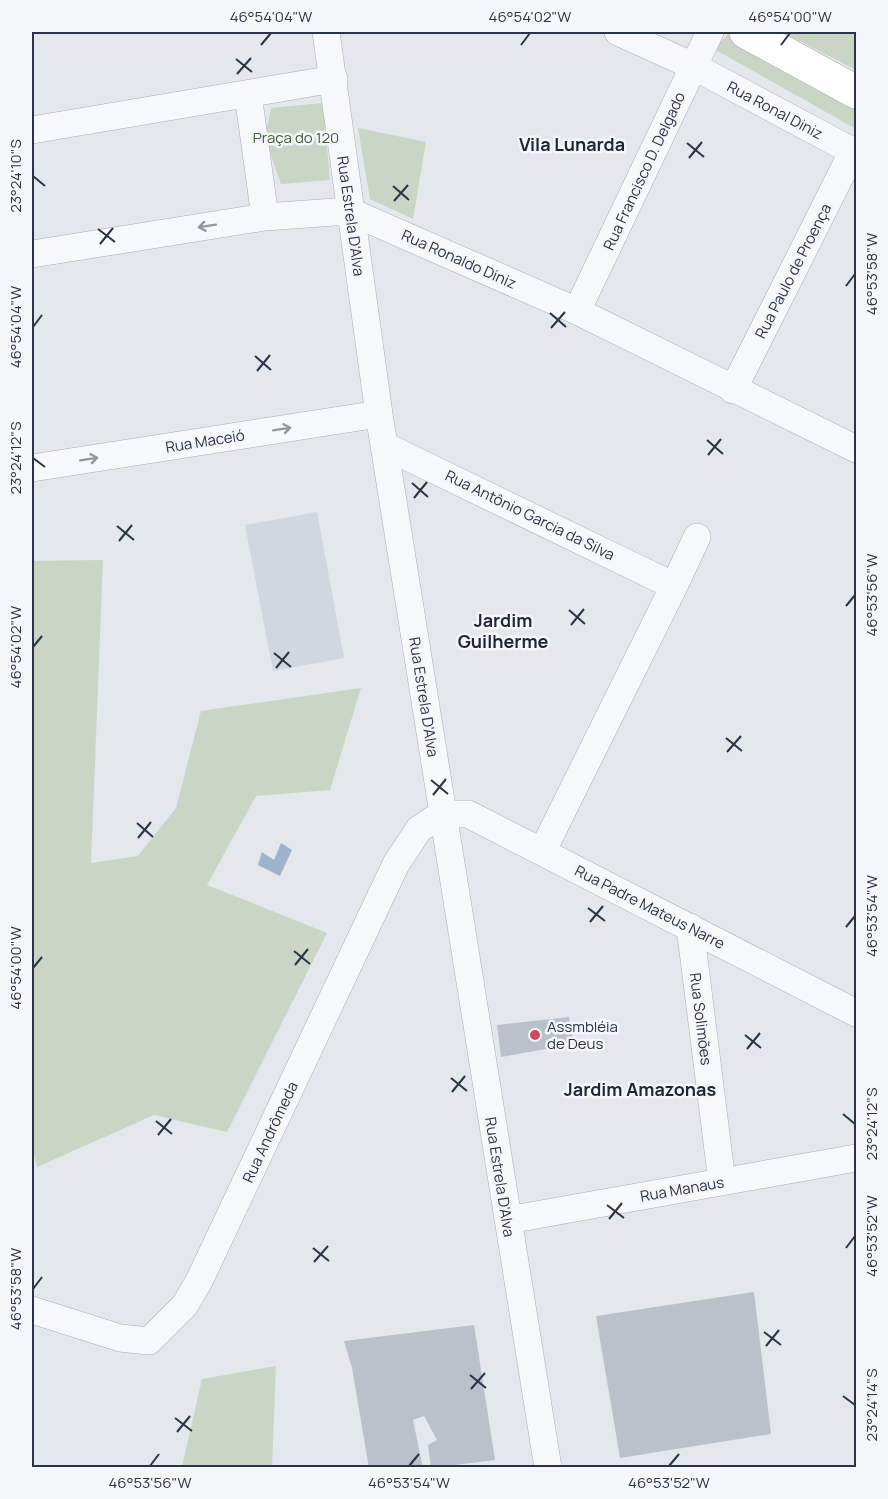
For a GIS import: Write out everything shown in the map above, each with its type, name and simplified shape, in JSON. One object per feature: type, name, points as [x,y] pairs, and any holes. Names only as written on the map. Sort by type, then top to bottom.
[{"type":"street","name":"Rua Estrela D'Alva","points":[[326,32],[334,79],[349,211],[379,414],[548,1467]]},
{"type":"street","name":"Rua Ronal Diniz","points":[[618,32],[693,66],[855,152]]},
{"type":"street","name":"Rua Francisco D. Delgado","points":[[578,311],[710,32]]},
{"type":"street","points":[[746,32],[856,92]]},
{"type":"street","points":[[32,130],[334,79]]},
{"type":"street","points":[[248,94],[265,217]]},
{"type":"street","name":"Rua Paulo de Proença","points":[[734,390],[855,152]]},
{"type":"street","name":"Rua Ronaldo Diniz","points":[[32,254],[265,217],[349,211],[578,311],[856,449]]},
{"type":"street","name":"Rua Maceió","points":[[32,468],[379,414]]},
{"type":"street","name":"Rua Antônio Garcia da Silva","points":[[385,446],[674,586]]},
{"type":"street","points":[[542,852],[697,537]]},
{"type":"street","name":"Rua Padre Mateus Narre","points":[[442,814],[468,814],[856,1012]]},
{"type":"street","name":"Rua Andrômeda","points":[[32,1311],[120,1338],[149,1341],[185,1305],[204,1270],[396,864],[407,844],[419,830],[442,814]]},
{"type":"street","name":"Rua Solimões","points":[[690,927],[722,1182]]},
{"type":"street","name":"Rua Manaus","points":[[508,1220],[856,1158]]},
{"type":"shaded area","points":[[317,512],[344,658],[273,671],[245,525]]},
{"type":"green space","points":[[782,32],[856,32],[856,70]]},
{"type":"green space","points":[[729,33],[752,36],[856,99],[856,129],[714,49]]},
{"type":"green space","name":"Praça do 120","points":[[323,103],[330,180],[281,184],[265,138],[271,108]]},
{"type":"green space","points":[[358,128],[426,142],[413,219],[370,199]]},
{"type":"green space","points":[[103,560],[91,863],[138,856],[176,808],[201,711],[361,688],[330,790],[256,796],[207,885],[327,933],[227,1132],[154,1115],[37,1167],[32,1147],[32,561]]},
{"type":"green space","points":[[276,1366],[272,1467],[182,1467],[202,1379]]},
{"type":"water","points":[[281,843],[292,850],[280,876],[258,865],[262,852],[274,860]]},
{"type":"building","name":"Assmbléia de Deus","points":[[569,1017],[574,1044],[501,1057],[497,1025]]},
{"type":"building","points":[[754,1292],[771,1434],[620,1458],[596,1316]]},
{"type":"building","points":[[474,1325],[495,1460],[431,1468],[428,1445],[437,1440],[424,1416],[413,1420],[423,1468],[369,1468],[352,1368],[344,1341]]},
{"type":"place","name":"Assmbléia de Deus","points":[[535,1035]]},
{"type":"district","name":"Vila Lunarda","points":[[572,144]]},
{"type":"district","name":"Jardim Guilherme","points":[[503,630]]},
{"type":"district","name":"Jardim Amazonas","points":[[640,1089]]}]
